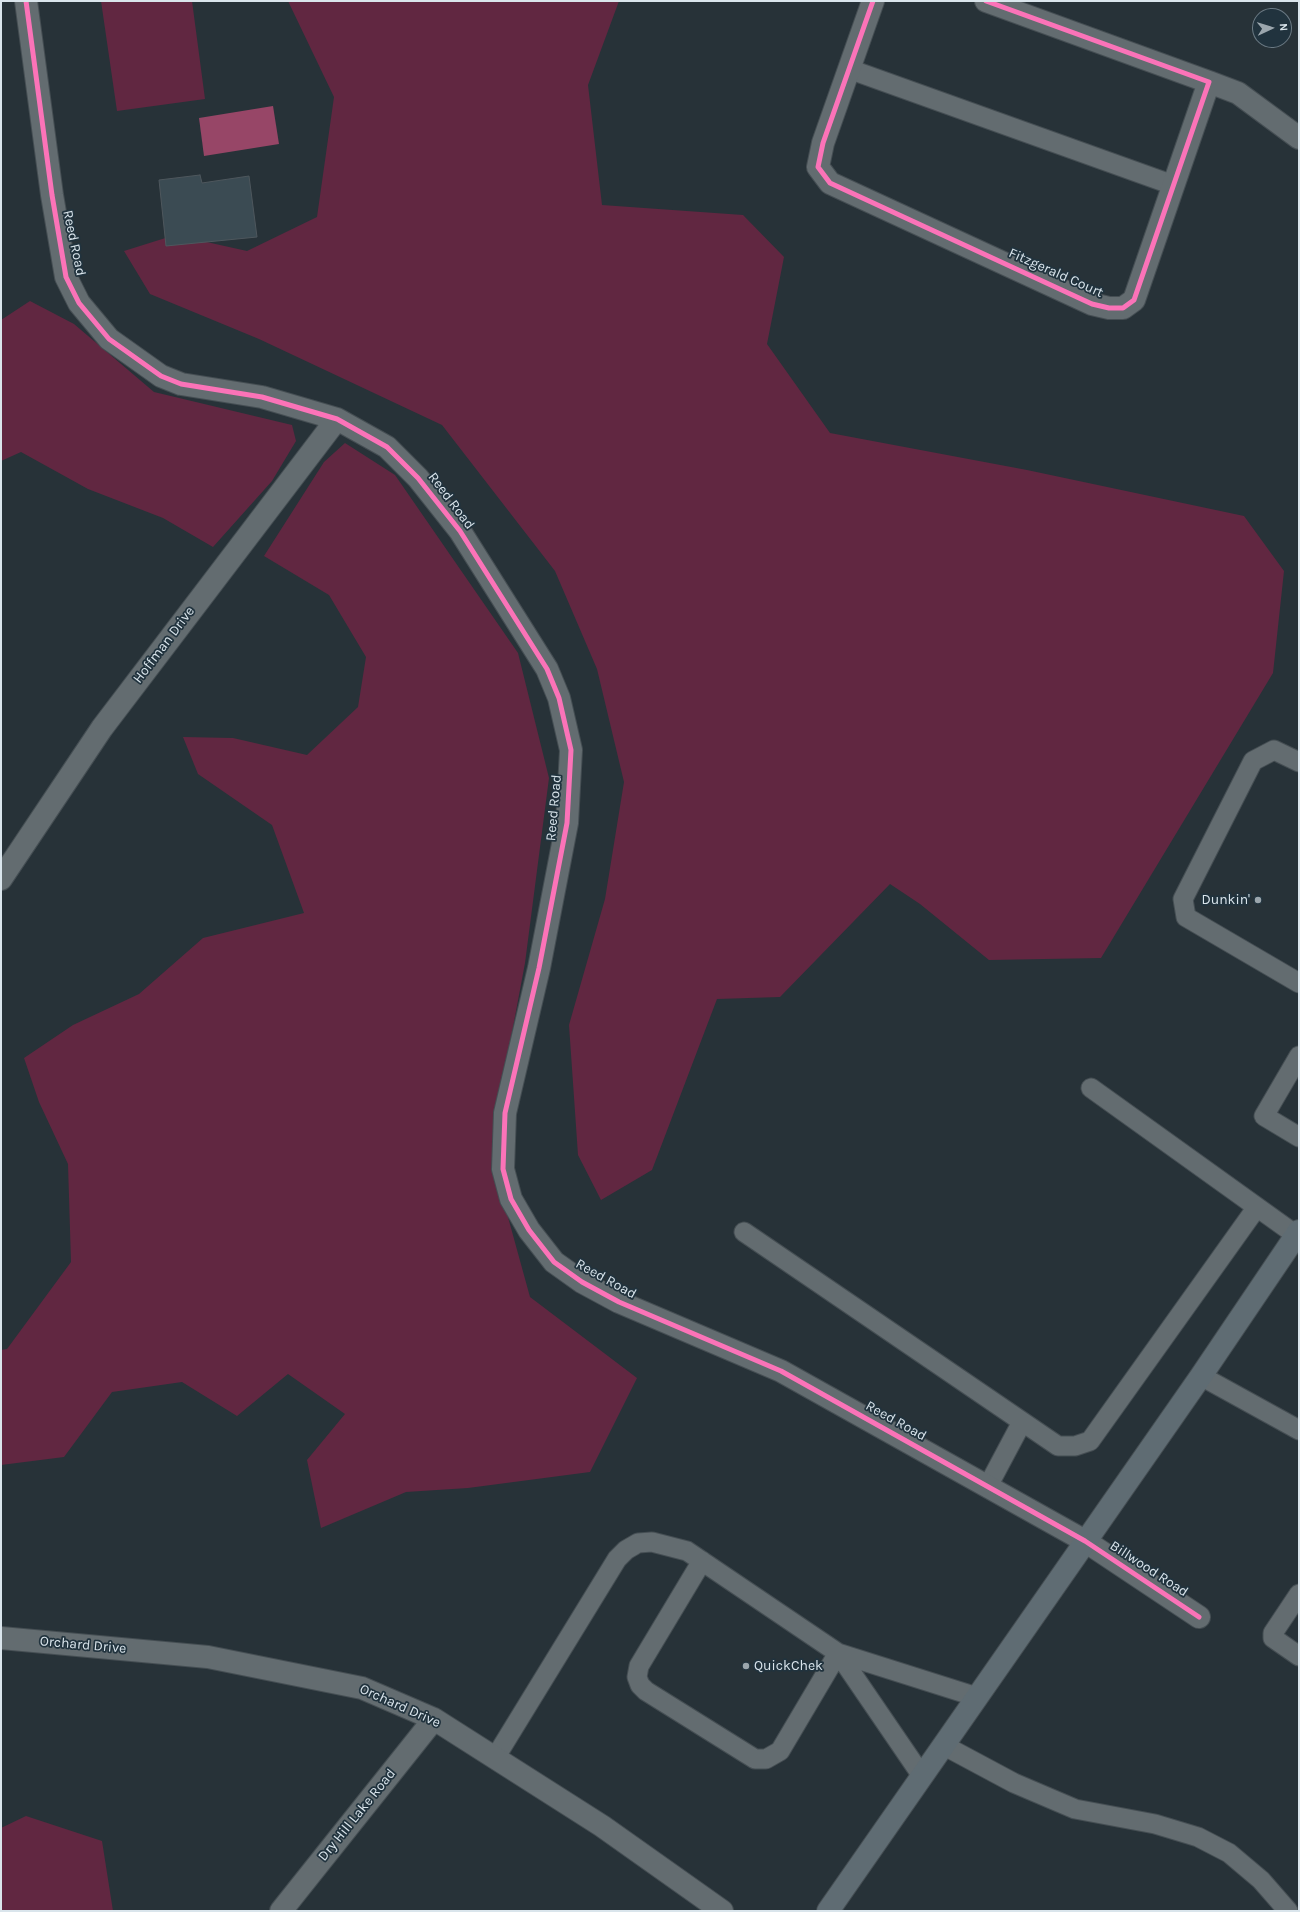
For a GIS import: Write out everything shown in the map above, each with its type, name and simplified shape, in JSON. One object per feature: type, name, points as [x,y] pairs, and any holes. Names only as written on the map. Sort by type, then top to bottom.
[{"type":"main road","points":[[828,1911],[1201,1376],[1298,1233]]},
{"type":"street","name":"Reed Road","points":[[26,1],[52,195],[66,277],[79,302],[110,339],[161,376],[181,384],[262,396],[337,419],[387,447],[418,478],[460,531],[547,669],[559,698],[571,750],[567,823],[539,968],[505,1113],[503,1169],[511,1199],[528,1230],[554,1262],[582,1282],[619,1302],[781,1371],[988,1486],[1085,1542]]},
{"type":"street","name":"Fitzgerald Court","points":[[873,1],[823,143],[818,167],[830,183],[1092,304],[1109,308],[1123,308],[1134,300],[1209,82]]},
{"type":"street","points":[[986,1],[1238,93],[1299,138]]},
{"type":"street","name":"Hoffman Drive","points":[[1,879],[102,728],[337,419]]},
{"type":"street","name":"Billwood Road","points":[[1085,1542],[1199,1617]]},
{"type":"street","name":"Orchard Drive","points":[[1,1638],[208,1657],[362,1688],[434,1719],[602,1826],[722,1911]]},
{"type":"street","name":"Dry Hill Lake Road","points":[[281,1911],[434,1719]]},
{"type":"lane","points":[[849,68],[1173,185]]},
{"type":"lane","points":[[1299,762],[1274,750],[1253,761],[1183,899],[1186,917],[1299,983]]},
{"type":"lane","points":[[1299,1056],[1264,1116],[1299,1137]]},
{"type":"lane","points":[[1091,1088],[1257,1207],[1298,1233]]},
{"type":"lane","points":[[744,1232],[1058,1446],[1076,1446],[1090,1440],[1257,1207]]},
{"type":"lane","points":[[1201,1376],[1299,1430]]},
{"type":"lane","points":[[988,1486],[1022,1422]]},
{"type":"lane","points":[[495,1758],[618,1559],[626,1550],[638,1543],[652,1542],[687,1551],[838,1653],[977,1697]]},
{"type":"lane","points":[[702,1560],[638,1666],[636,1677],[640,1686],[646,1691],[755,1759],[766,1759],[780,1751],[838,1653]]},
{"type":"lane","points":[[1299,1594],[1273,1633],[1273,1638],[1299,1656]]},
{"type":"lane","points":[[838,1653],[922,1776]]},
{"type":"lane","points":[[944,1745],[1014,1783],[1075,1809],[1155,1824],[1198,1837],[1229,1852],[1261,1880],[1288,1911]]},
{"type":"shaded area","points":[[101,1],[192,1],[205,99],[117,111]]},
{"type":"shaded area","points":[[288,1],[619,1],[588,85],[602,205],[743,215],[784,257],[767,344],[830,433],[1027,470],[1244,516],[1284,571],[1273,673],[1101,958],[989,960],[920,904],[890,884],[780,997],[717,999],[652,1170],[601,1200],[578,1155],[569,1025],[605,899],[624,782],[597,669],[555,571],[442,425],[259,339],[150,294],[124,251],[175,235],[247,251],[317,217],[334,97]]},
{"type":"shaded area","points":[[273,106],[279,144],[204,156],[199,118]]},
{"type":"shaded area","points":[[30,301],[74,324],[154,392],[292,425],[296,441],[272,481],[213,547],[163,518],[88,489],[21,452],[1,461],[1,320]]},
{"type":"shaded area","points":[[345,443],[395,475],[518,653],[549,778],[525,963],[502,1086],[492,1159],[530,1297],[637,1378],[590,1472],[468,1488],[406,1492],[321,1528],[307,1460],[345,1414],[288,1374],[237,1416],[182,1382],[112,1392],[64,1457],[1,1465],[1,1350],[7,1349],[71,1262],[68,1164],[39,1102],[24,1058],[73,1025],[139,994],[203,938],[304,913],[272,825],[198,774],[183,737],[233,738],[307,755],[358,707],[366,657],[329,595],[264,556],[324,462]]},
{"type":"shaded area","points":[[26,1816],[102,1841],[113,1911],[1,1911],[1,1828]]},
{"type":"building","points":[[200,175],[202,183],[249,176],[257,237],[166,246],[159,180]]},
{"type":"cycle path","points":[[26,1],[52,195],[66,277],[79,303],[109,339],[161,376],[181,384],[262,397],[337,419],[387,447],[418,478],[460,531],[547,669],[559,698],[571,750],[567,823],[539,968],[505,1113],[503,1169],[511,1199],[529,1230],[554,1262],[582,1282],[619,1302],[781,1371],[1085,1541],[1199,1617]]},
{"type":"cycle path","points":[[873,1],[823,143],[818,167],[830,183],[1092,304],[1109,308],[1123,308],[1134,300],[1209,82],[986,1]]},
{"type":"place","name":"Dunkin'","points":[[1258,900]]},
{"type":"place","name":"QuickChek","points":[[746,1666]]}]
